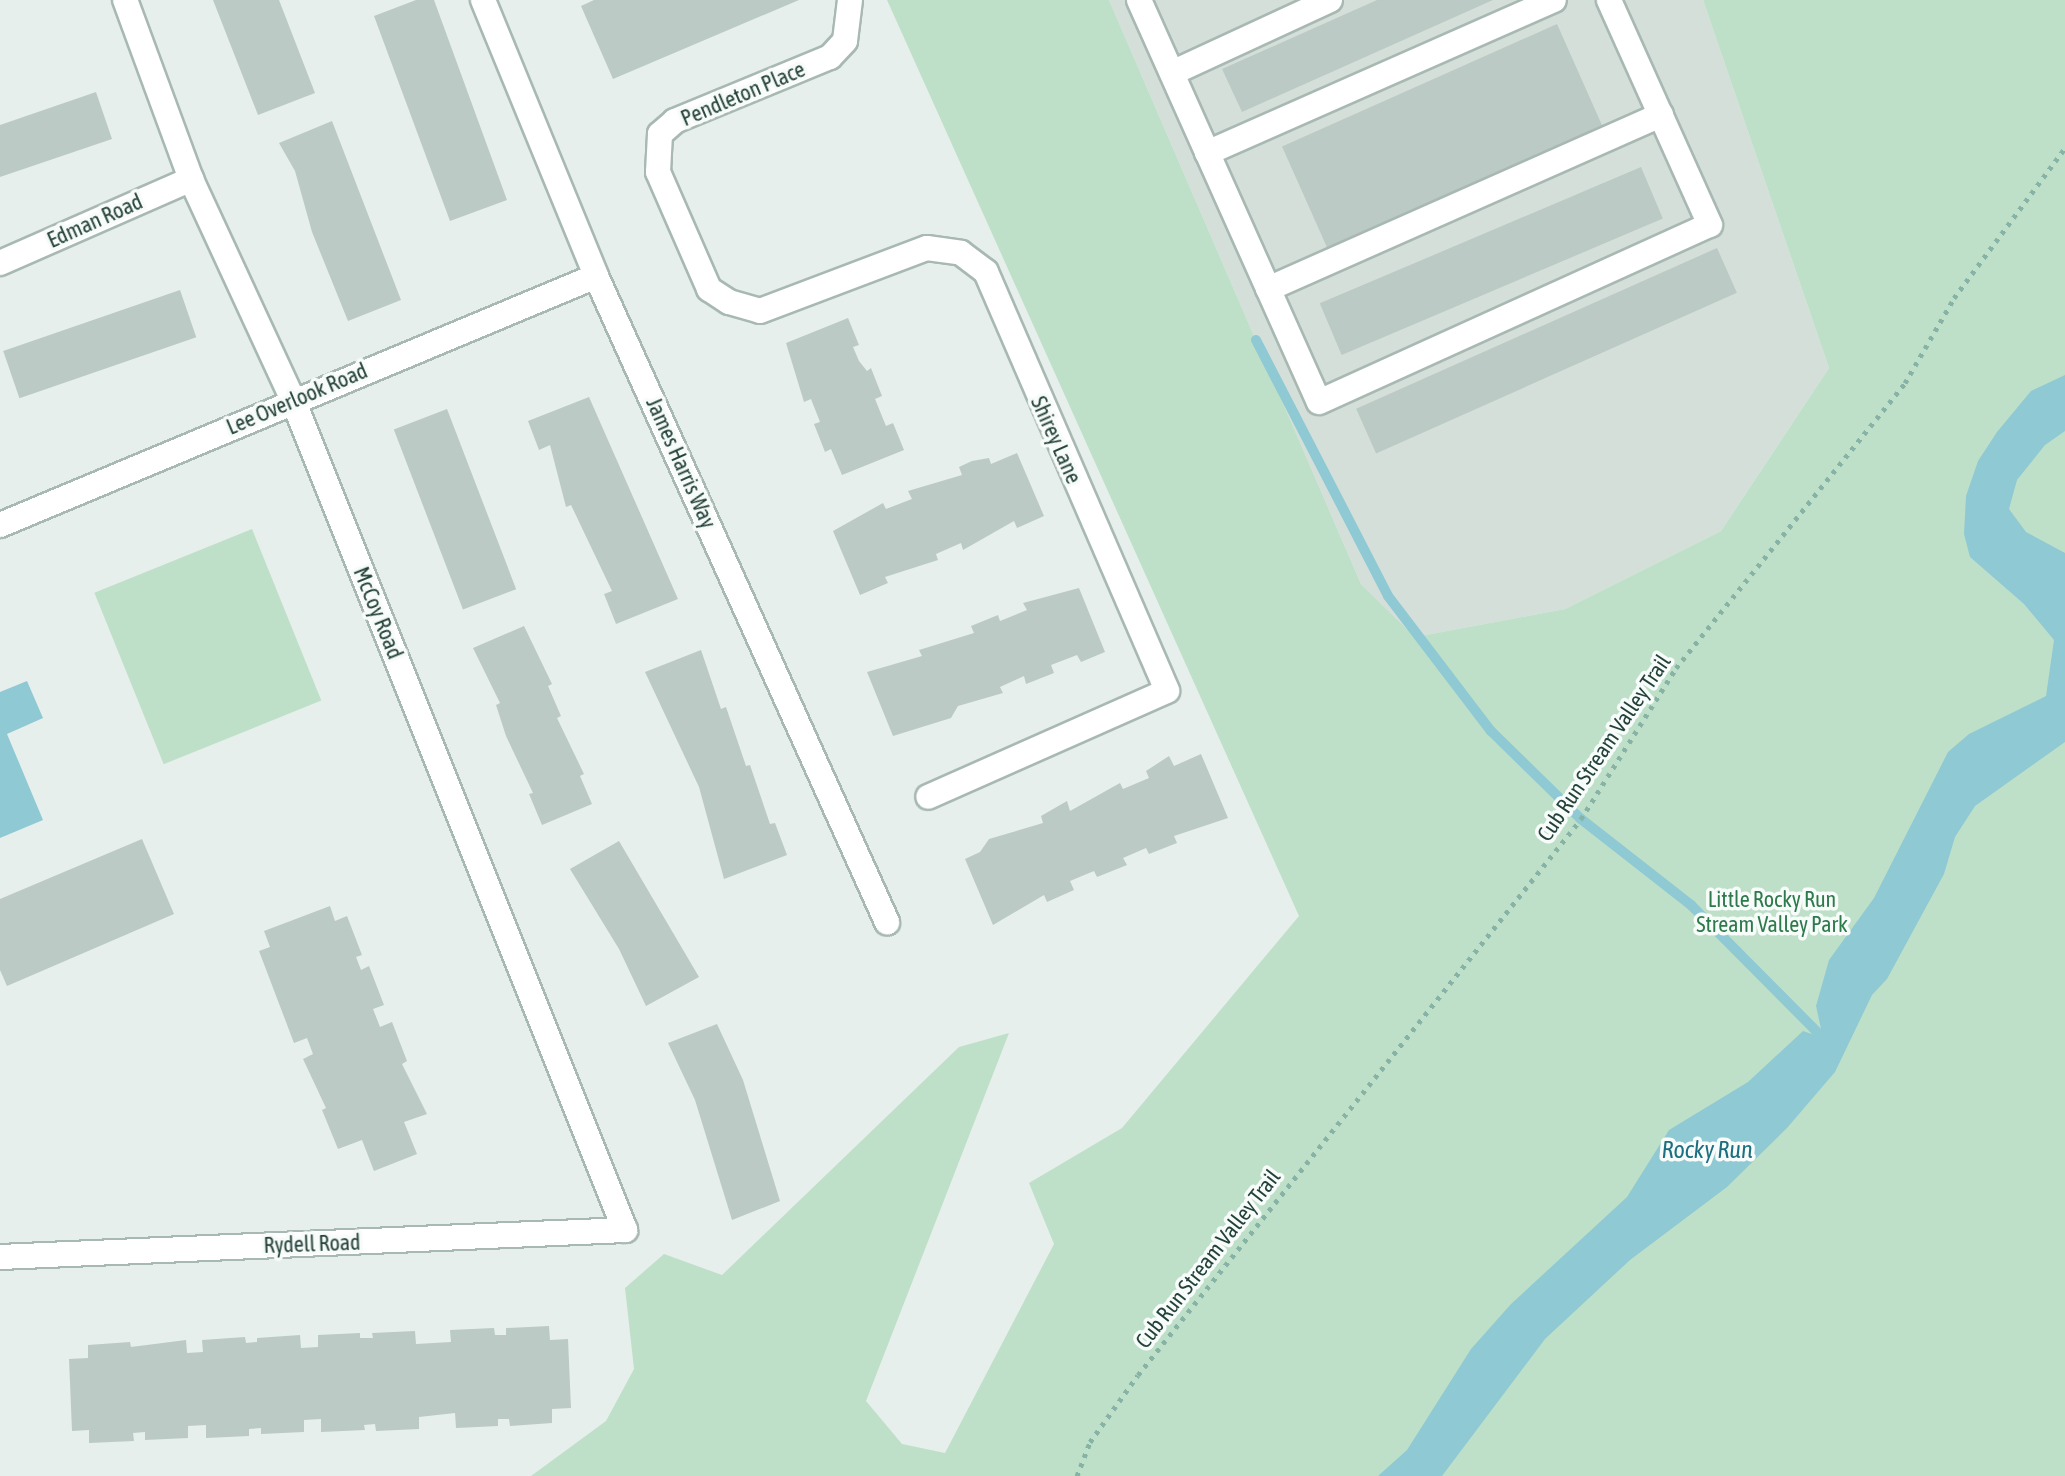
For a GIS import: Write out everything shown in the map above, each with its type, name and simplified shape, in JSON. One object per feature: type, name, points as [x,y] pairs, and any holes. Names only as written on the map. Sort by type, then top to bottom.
[{"type":"street","name":"McCoy Road","points":[[125,0],[191,179],[293,400],[625,1230]]},
{"type":"street","name":"James Harris Way","points":[[483,0],[596,276],[887,922]]},
{"type":"street","name":"Pendleton Place","points":[[688,241],[658,172],[660,134],[675,121],[830,57],[845,41],[850,0]]},
{"type":"street","points":[[1139,0],[1319,402],[1710,225],[1609,0]]},
{"type":"street","points":[[1172,73],[1330,0]]},
{"type":"street","points":[[1207,153],[1554,0]]},
{"type":"street","points":[[1268,289],[1661,115]]},
{"type":"street","name":"Edman Road","points":[[0,263],[191,179]]},
{"type":"street","name":"Shirey Lane","points":[[688,241],[709,289],[729,302],[760,311],[927,248],[961,253],[986,272],[1167,691],[928,797]]},
{"type":"street","name":"Lee Overlook Road","points":[[0,525],[596,276]]},
{"type":"street","name":"Rydell Road","points":[[0,1257],[625,1230]]},
{"type":"path","name":"Cub Run Stream Valley Trail","points":[[1077,1476],[1090,1442],[1138,1375],[1581,819],[1676,668],[1905,383],[1954,298],[2065,148]]},
{"type":"shaded area","points":[[1109,0],[1703,0],[1829,368],[1721,531],[1565,609],[1415,637],[1361,584]]},
{"type":"green space","name":"Little Rocky Run Stream Valley Park","points":[[887,0],[1109,0],[1361,584],[1415,637],[1565,609],[1721,531],[1829,368],[1703,0],[2065,0],[2065,1476],[531,1476],[606,1421],[634,1369],[625,1288],[664,1254],[722,1275],[959,1047],[1009,1033],[866,1401],[902,1444],[945,1453],[1054,1244],[1029,1183],[1122,1128],[1299,916]]},
{"type":"green space","points":[[252,529],[321,701],[164,764],[94,593]]},
{"type":"water","name":"Rocky Run","points":[[2065,375],[2065,431],[2045,445],[2017,480],[2009,509],[2026,532],[2065,553],[2065,742],[1975,806],[1955,837],[1944,874],[1887,979],[1872,995],[1835,1072],[1787,1128],[1727,1187],[1630,1260],[1545,1339],[1442,1476],[1378,1476],[1407,1450],[1471,1349],[1511,1304],[1627,1197],[1669,1130],[1748,1082],[1803,1031],[1823,1038],[1816,1006],[1829,960],[1874,898],[1948,752],[1969,734],[2046,696],[2054,640],[2024,604],[1970,557],[1964,534],[1966,496],[1978,461],[1997,432],[2031,391]]},
{"type":"water","points":[[27,681],[43,718],[7,734],[43,820],[0,838],[0,692]]},
{"type":"building","points":[[213,0],[279,0],[315,93],[258,115]]},
{"type":"building","points":[[416,0],[434,0],[507,200],[450,221],[374,16]]},
{"type":"building","points":[[594,0],[799,0],[613,79],[581,6]]},
{"type":"building","points":[[1377,0],[1493,0],[1242,112],[1222,69]]},
{"type":"building","points":[[1557,24],[1602,125],[1327,248],[1282,146]]},
{"type":"building","points":[[96,92],[112,139],[0,177],[0,125]]},
{"type":"building","points":[[332,121],[401,300],[348,321],[312,232],[295,171],[279,143]]},
{"type":"building","points":[[1641,167],[1663,219],[1342,355],[1320,303]]},
{"type":"building","points":[[1717,248],[1737,293],[1376,453],[1356,409]]},
{"type":"building","points":[[180,290],[196,337],[19,398],[3,351]]},
{"type":"building","points":[[848,318],[859,345],[853,347],[859,361],[867,371],[871,368],[882,396],[875,399],[886,426],[893,423],[904,450],[842,475],[831,449],[825,452],[814,424],[820,422],[811,399],[804,402],[786,343]]},
{"type":"building","points":[[589,397],[678,599],[616,624],[604,594],[612,591],[571,505],[566,507],[550,445],[539,450],[528,421]]},
{"type":"building","points":[[447,409],[516,589],[463,610],[394,429]]},
{"type":"building","points":[[1017,453],[1044,516],[1017,528],[1014,521],[963,550],[961,543],[936,554],[938,560],[885,577],[888,583],[860,595],[833,531],[883,503],[886,509],[912,499],[908,491],[962,475],[959,467],[972,461],[989,458],[991,464]]},
{"type":"building","points":[[1079,588],[1105,652],[1081,662],[1077,655],[1051,665],[1054,673],[1026,684],[1024,676],[1000,687],[1003,693],[958,706],[951,718],[893,736],[867,672],[922,656],[919,650],[974,633],[971,626],[998,615],[1000,621],[1027,610],[1023,603]]},
{"type":"building","points":[[524,626],[552,684],[548,686],[561,716],[557,718],[584,774],[580,776],[592,804],[542,825],[529,794],[533,793],[506,736],[496,705],[500,703],[473,648]]},
{"type":"building","points":[[701,650],[721,709],[726,707],[746,766],[750,765],[770,824],[775,823],[787,855],[724,879],[699,787],[645,672]]},
{"type":"building","points":[[1201,754],[1228,818],[1174,836],[1177,843],[1149,854],[1146,848],[1123,858],[1127,865],[1097,877],[1094,871],[1070,881],[1074,890],[1047,902],[1044,895],[993,925],[965,859],[980,852],[989,839],[1043,823],[1041,816],[1067,801],[1070,811],[1120,783],[1123,789],[1149,778],[1146,771],[1169,756],[1174,766]]},
{"type":"building","points":[[142,839],[174,914],[7,986],[0,970],[0,899]]},
{"type":"building","points":[[619,841],[699,977],[646,1006],[619,949],[570,869]]},
{"type":"building","points":[[330,906],[335,921],[347,916],[362,955],[356,957],[361,970],[369,966],[384,1005],[373,1009],[380,1027],[392,1022],[407,1061],[402,1064],[427,1114],[404,1122],[417,1154],[374,1171],[362,1140],[338,1149],[322,1110],[326,1108],[303,1059],[313,1054],[307,1038],[294,1043],[259,951],[270,947],[264,931]]},
{"type":"building","points":[[717,1024],[743,1080],[780,1201],[732,1220],[695,1100],[668,1043]]},
{"type":"building","points":[[549,1326],[550,1340],[568,1339],[571,1408],[552,1409],[552,1423],[510,1426],[509,1419],[498,1419],[498,1426],[456,1428],[455,1413],[419,1417],[419,1429],[376,1431],[375,1424],[364,1425],[365,1430],[321,1432],[321,1419],[304,1420],[304,1432],[261,1434],[261,1428],[249,1429],[249,1436],[206,1438],[206,1425],[188,1426],[188,1438],[145,1440],[145,1432],[133,1433],[134,1441],[89,1443],[89,1430],[72,1431],[69,1359],[88,1358],[88,1345],[130,1342],[131,1347],[186,1340],[187,1353],[203,1352],[202,1340],[245,1337],[246,1343],[257,1342],[257,1338],[300,1335],[301,1348],[318,1347],[318,1335],[360,1333],[360,1338],[373,1338],[372,1333],[415,1331],[416,1344],[451,1342],[450,1330],[494,1328],[495,1335],[506,1335],[506,1328]]},
{"type":"waterway","points":[[1256,340],[1388,596],[1491,731],[1581,819],[1691,905],[1824,1039]]}]
